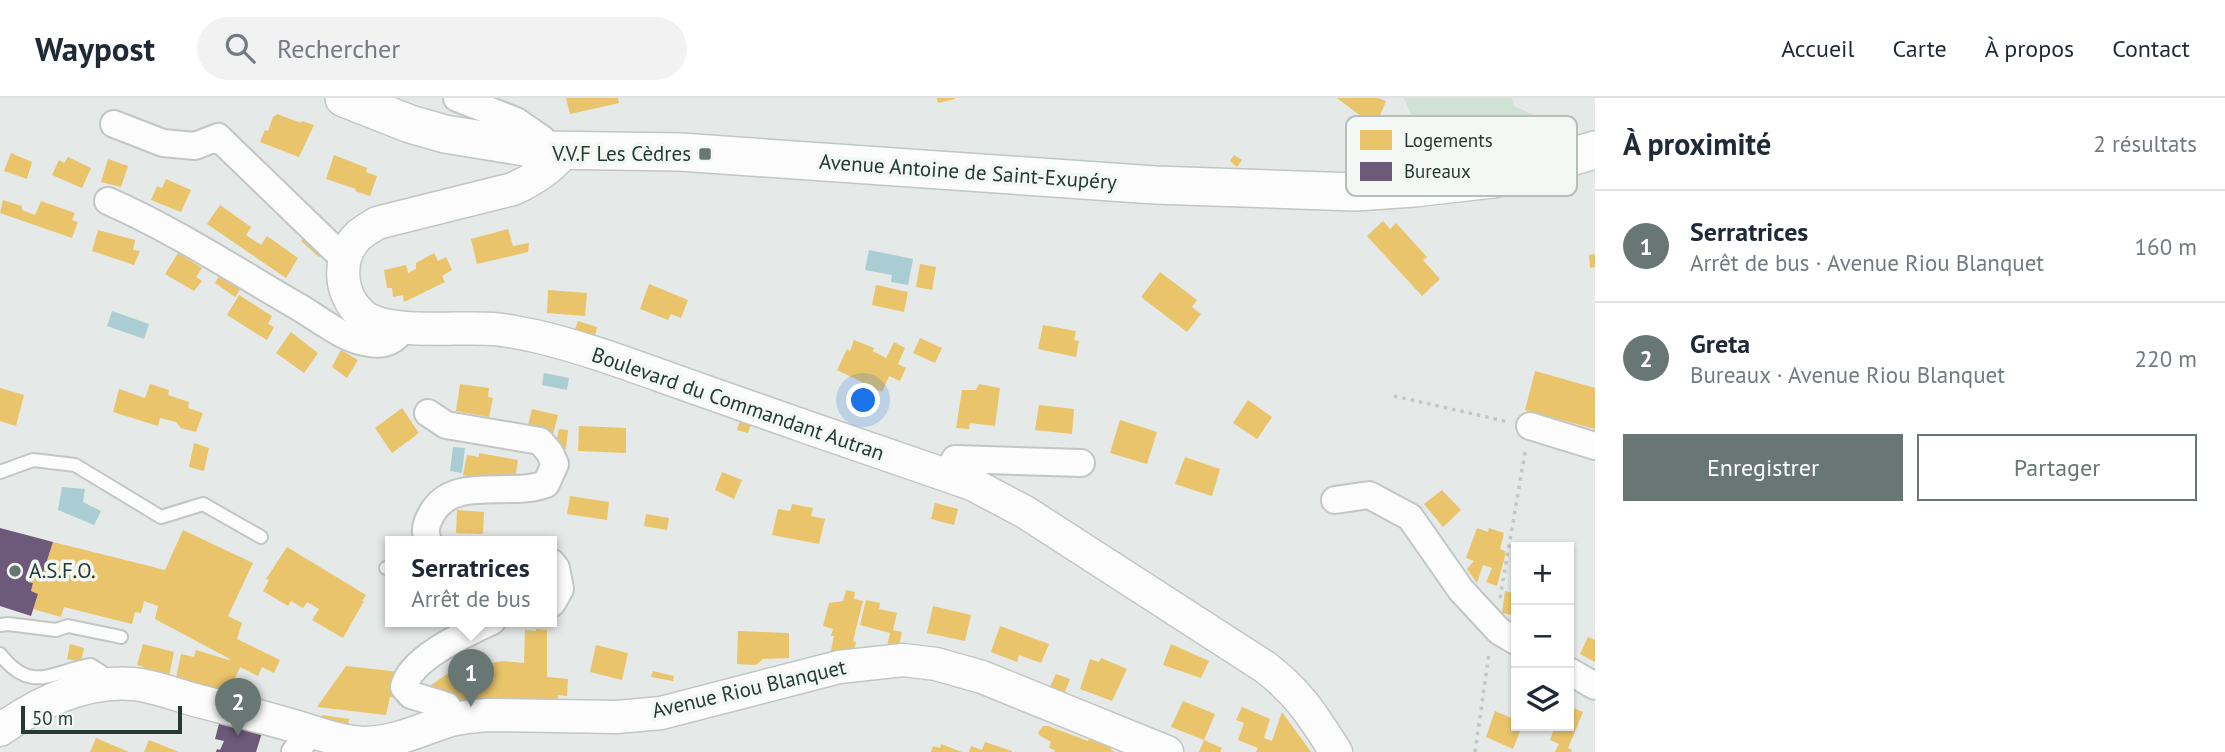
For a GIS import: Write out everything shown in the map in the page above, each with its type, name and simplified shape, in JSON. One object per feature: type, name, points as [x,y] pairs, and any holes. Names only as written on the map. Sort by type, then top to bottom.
[{"type":"main road","name":"Avenue Antoine de Saint-Exupéry","points":[[344,98],[410,124],[445,134],[554,151],[680,152],[1105,182],[1346,191]]},
{"type":"main road","name":"Avenue Antoine de Saint-Exupéry","points":[[1577,155],[1595,150]]},
{"type":"street","points":[[114,124],[163,143],[195,146],[218,137],[335,250],[347,254],[359,236],[377,223],[513,189],[548,168],[554,151],[542,139],[516,121],[457,98]]},
{"type":"street","points":[[108,201],[159,225],[342,334],[368,343],[386,344],[398,337],[405,327]]},
{"type":"street","name":"Boulevard du Commandant Autran","points":[[347,254],[343,275],[345,292],[354,307],[364,317],[376,323],[405,327],[493,329],[536,336],[972,484],[1025,512],[1265,667],[1304,702],[1336,752]]},
{"type":"street","points":[[426,536],[426,524],[434,510],[451,494],[464,490],[534,489],[546,484],[555,464],[540,442],[446,425],[428,413]]},
{"type":"street","points":[[1530,426],[1595,446]]},
{"type":"street","points":[[946,475],[955,459],[1081,463]]},
{"type":"street","points":[[1335,500],[1369,495],[1409,517],[1461,590],[1499,631],[1511,638]]},
{"type":"street","points":[[557,573],[560,589],[557,594]]},
{"type":"street","points":[[453,720],[447,706],[411,695],[404,687],[406,678],[431,654],[481,627]]},
{"type":"street","name":"Avenue Riou Blanquet","points":[[0,730],[63,694],[105,685],[132,684],[248,712],[303,742],[334,739],[364,743],[392,741],[453,720],[488,715],[617,717],[661,713],[839,667],[903,660],[936,664],[982,677],[1167,752]]},
{"type":"street","points":[[1574,674],[1595,685]]},
{"type":"lane","points":[[0,472],[33,460],[75,465],[162,517],[203,505],[261,537]]},
{"type":"lane","points":[[0,625],[56,630],[68,626],[121,637]]},
{"type":"lane","points":[[0,654],[10,667],[23,676],[44,678],[91,665],[102,672],[105,685]]},
{"type":"path","points":[[1394,396],[1530,426],[1504,583],[1493,623],[1475,752]]},
{"type":"green space","points":[[1404,98],[1512,98],[1514,106],[1536,116],[1412,116]]},
{"type":"water","points":[[869,250],[913,259],[908,285],[891,282],[892,275],[865,270]]},
{"type":"water","points":[[112,311],[149,324],[144,339],[107,326]]},
{"type":"water","points":[[544,373],[569,378],[567,390],[542,385]]},
{"type":"water","points":[[453,447],[465,448],[462,473],[450,471]]},
{"type":"water","points":[[62,487],[85,489],[83,502],[101,511],[94,525],[58,510]]},
{"type":"building: Logements","points":[[566,98],[618,98],[619,103],[570,114]]},
{"type":"building: Logements","points":[[937,98],[955,98],[955,99],[938,103]]},
{"type":"building: Logements","points":[[1337,98],[1378,98],[1386,101],[1380,116],[1358,114]]},
{"type":"building: Logements","points":[[277,114],[314,125],[299,157],[260,142]]},
{"type":"building: Logements","points":[[11,153],[32,162],[27,179],[4,171]]},
{"type":"building: Logements","points":[[334,155],[367,168],[366,172],[377,176],[370,196],[326,179]]},
{"type":"building: Logements","points":[[1234,155],[1242,160],[1237,167],[1230,161]]},
{"type":"building: Logements","points":[[68,157],[91,168],[82,188],[52,175],[59,160],[64,163]]},
{"type":"building: Logements","points":[[108,159],[128,166],[121,187],[101,182]]},
{"type":"building: Logements","points":[[166,179],[191,190],[181,212],[151,200],[157,186],[162,188]]},
{"type":"building: Logements","points":[[3,200],[22,206],[22,210],[35,215],[41,201],[75,213],[72,220],[78,222],[72,238],[0,213]]},
{"type":"building: Logements","points":[[220,205],[251,227],[246,235],[261,245],[267,236],[298,258],[286,278],[207,224]]},
{"type":"building: Logements","points":[[1383,221],[1390,229],[1396,223],[1427,257],[1423,260],[1440,279],[1422,296],[1367,236]]},
{"type":"building: Logements","points":[[508,229],[513,246],[529,243],[528,252],[477,264],[471,239]]},
{"type":"building: Logements","points":[[98,230],[135,240],[133,250],[140,251],[134,265],[92,251]]},
{"type":"building: Logements","points":[[309,231],[328,247],[319,257],[301,241]]},
{"type":"building: Logements","points":[[178,253],[202,268],[196,277],[202,281],[194,291],[165,274]]},
{"type":"building: Logements","points":[[434,253],[438,261],[446,257],[452,270],[442,276],[445,282],[404,302],[403,295],[393,297],[392,288],[387,288],[384,270],[406,265],[408,273],[416,269],[416,263]]},
{"type":"building: Logements","points":[[1595,254],[1595,267],[1590,268],[1589,255]]},
{"type":"building: Logements","points":[[920,264],[936,267],[932,290],[916,287]]},
{"type":"building: Logements","points":[[224,268],[245,282],[235,297],[215,283]]},
{"type":"building: Logements","points":[[1160,272],[1197,300],[1192,307],[1201,314],[1187,332],[1141,297]]},
{"type":"building: Logements","points":[[649,284],[688,300],[681,318],[671,314],[668,320],[640,309]]},
{"type":"building: Logements","points":[[876,285],[908,292],[904,312],[872,305]]},
{"type":"building: Logements","points":[[548,290],[587,293],[585,316],[547,313]]},
{"type":"building: Logements","points":[[239,295],[272,316],[268,324],[274,327],[267,340],[227,315]]},
{"type":"building: Logements","points":[[578,321],[597,327],[594,340],[573,334]]},
{"type":"building: Logements","points":[[1043,325],[1076,331],[1074,340],[1079,341],[1076,357],[1038,349]]},
{"type":"building: Logements","points":[[291,332],[318,353],[304,373],[276,353]]},
{"type":"building: Logements","points":[[920,338],[942,348],[935,363],[913,353]]},
{"type":"building: Logements","points":[[854,340],[874,348],[873,351],[886,358],[894,342],[905,348],[898,364],[906,368],[900,381],[889,376],[882,392],[837,370]]},
{"type":"building: Logements","points":[[341,350],[358,360],[347,378],[332,367]]},
{"type":"building: Logements","points":[[1535,371],[1595,388],[1595,429],[1525,410]]},
{"type":"building: Logements","points":[[150,384],[169,390],[168,395],[189,402],[188,408],[203,413],[196,432],[160,418],[158,426],[113,412],[119,389],[145,398]]},
{"type":"building: Logements","points":[[460,384],[489,388],[488,397],[493,398],[489,417],[456,411]]},
{"type":"building: Logements","points":[[979,384],[1000,388],[995,426],[970,423],[969,429],[956,428],[962,390],[976,390]]},
{"type":"building: Logements","points":[[0,388],[24,395],[16,426],[0,421]]},
{"type":"building: Logements","points":[[1248,400],[1272,417],[1257,439],[1233,423]]},
{"type":"building: Logements","points":[[1039,405],[1074,409],[1072,434],[1035,430]]},
{"type":"building: Logements","points":[[402,408],[419,433],[392,453],[375,428]]},
{"type":"building: Logements","points":[[532,409],[558,415],[552,438],[526,433]]},
{"type":"building: Logements","points":[[740,420],[751,424],[748,433],[737,430]]},
{"type":"building: Logements","points":[[1120,420],[1157,432],[1147,464],[1110,453]]},
{"type":"building: Logements","points":[[579,426],[626,428],[626,453],[578,451]]},
{"type":"building: Logements","points":[[559,429],[568,430],[566,449],[555,448]]},
{"type":"building: Logements","points":[[194,443],[209,448],[204,471],[189,467]]},
{"type":"building: Logements","points":[[479,453],[518,460],[514,484],[463,475],[467,455],[479,457]]},
{"type":"building: Logements","points":[[1185,457],[1220,469],[1212,496],[1175,484]]},
{"type":"building: Logements","points":[[722,472],[742,480],[734,499],[715,490]]},
{"type":"building: Logements","points":[[1442,490],[1461,510],[1443,527],[1424,504]]},
{"type":"building: Logements","points":[[570,496],[609,502],[607,520],[567,514]]},
{"type":"building: Logements","points":[[935,503],[958,509],[954,525],[931,519]]},
{"type":"building: Logements","points":[[792,504],[813,508],[811,516],[825,519],[819,544],[772,535],[778,509],[790,511]]},
{"type":"building: Logements","points":[[457,510],[484,512],[483,534],[456,533]]},
{"type":"building: Logements","points":[[646,514],[669,518],[667,530],[644,526]]},
{"type":"building: Logements","points":[[1477,528],[1488,532],[1489,528],[1504,533],[1500,549],[1505,551],[1505,556],[1497,586],[1486,582],[1492,568],[1483,565],[1477,583],[1467,569],[1474,561],[1466,558]]},
{"type":"building: Logements","points":[[183,530],[253,563],[228,616],[242,623],[237,639],[280,660],[274,673],[262,667],[258,676],[240,667],[227,697],[142,673],[144,667],[137,665],[143,644],[174,652],[169,676],[176,678],[181,654],[194,657],[196,650],[230,659],[155,619],[158,606],[144,601],[141,613],[135,612],[132,624],[64,607],[61,617],[33,609],[38,594],[31,591],[33,583],[28,582],[31,569],[43,573],[53,542],[165,570]]},
{"type":"building: Logements","points":[[287,547],[366,595],[343,638],[312,620],[319,609],[307,602],[303,608],[291,601],[288,606],[263,591],[269,580],[266,579]]},
{"type":"building: Logements","points":[[846,590],[855,592],[854,599],[863,601],[853,641],[856,642],[853,655],[829,660],[833,629],[823,626],[829,603],[843,601]]},
{"type":"building: Logements","points":[[1505,591],[1511,593],[1511,615],[1502,613]]},
{"type":"building: Logements","points":[[866,600],[880,603],[879,609],[897,613],[893,630],[902,632],[898,650],[886,651],[890,633],[860,625]]},
{"type":"building: Logements","points":[[933,606],[971,615],[965,641],[927,633]]},
{"type":"building: Logements","points":[[1000,626],[1049,644],[1041,663],[1019,655],[1017,662],[991,652]]},
{"type":"building: Logements","points":[[525,630],[547,630],[547,677],[568,679],[567,696],[558,695],[557,707],[478,706],[420,693],[447,674],[470,676],[469,665],[502,661],[524,663]]},
{"type":"building: Logements","points":[[738,631],[789,633],[789,658],[763,659],[756,665],[737,664]]},
{"type":"building: Logements","points":[[1588,637],[1595,640],[1595,662],[1580,654]]},
{"type":"building: Logements","points":[[70,644],[84,648],[81,662],[67,659]]},
{"type":"building: Logements","points":[[1171,644],[1209,661],[1201,678],[1163,665]]},
{"type":"building: Logements","points":[[596,645],[628,653],[622,680],[590,672]]},
{"type":"building: Logements","points":[[1101,658],[1127,669],[1112,701],[1080,689],[1090,659],[1099,662]]},
{"type":"building: Logements","points":[[346,666],[400,672],[396,698],[390,697],[386,715],[317,707]]},
{"type":"building: Logements","points":[[653,671],[674,676],[673,681],[651,677]]},
{"type":"building: Logements","points":[[1056,674],[1070,679],[1063,697],[1048,691]]},
{"type":"building: Logements","points":[[1183,701],[1215,714],[1204,740],[1171,727]]},
{"type":"building: Logements","points":[[1242,707],[1270,719],[1264,738],[1272,741],[1282,712],[1311,752],[1256,752],[1258,748],[1238,740],[1244,723],[1236,720]]},
{"type":"building: Logements","points":[[1574,708],[1583,712],[1568,748],[1571,752],[1555,752],[1559,744],[1550,740],[1553,731],[1574,731]]},
{"type":"building: Logements","points":[[1495,711],[1511,718],[1511,731],[1520,731],[1513,749],[1486,737]]},
{"type":"building: Logements","points":[[322,715],[349,719],[347,729],[316,723]]},
{"type":"building: Logements","points":[[1043,726],[1112,747],[1111,750],[1115,752],[1054,752],[1055,750],[1049,748],[1051,742],[1039,735],[1038,732]]},
{"type":"building: Logements","points":[[96,738],[129,752],[90,752]]},
{"type":"building: Logements","points":[[149,740],[179,752],[144,752]]},
{"type":"building: Logements","points":[[1204,740],[1222,748],[1220,752],[1199,752]]},
{"type":"building: Logements","points":[[985,742],[1012,752],[969,752],[971,746],[982,750]]},
{"type":"building: Logements","points":[[941,744],[962,752],[931,752],[933,746],[940,748]]},
{"type":"building: Bureaux","name":"A.S.F.O.","points":[[0,528],[53,542],[43,573],[31,569],[28,582],[33,583],[31,591],[38,594],[31,616],[0,606]]},
{"type":"building: Bureaux","points":[[220,720],[262,733],[256,752],[216,752],[224,741],[215,739]]},
{"type":"place","name":"V.V.F Les Cèdres","points":[[705,154]]},
{"type":"place","name":"A.S.F.O.","points":[[15,571]]},
{"type":"place","name":"Serratrices","points":[[471,707]]},
{"type":"place","name":"Greta","points":[[238,736]]}]
